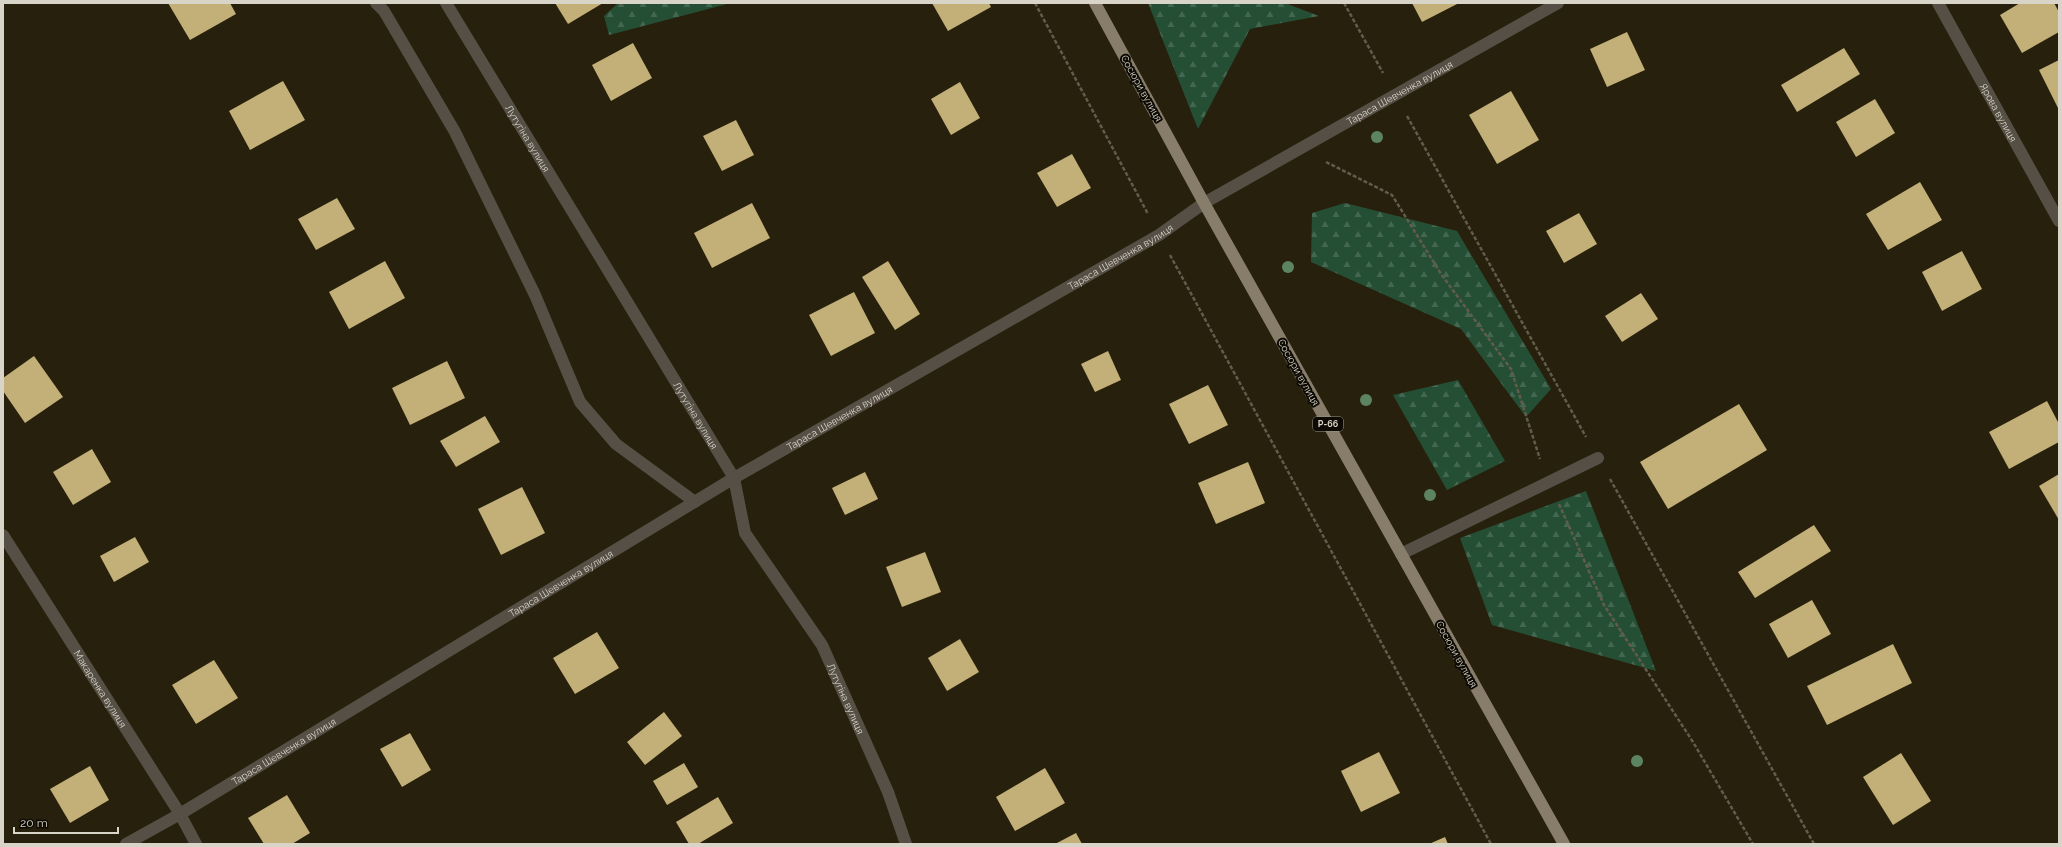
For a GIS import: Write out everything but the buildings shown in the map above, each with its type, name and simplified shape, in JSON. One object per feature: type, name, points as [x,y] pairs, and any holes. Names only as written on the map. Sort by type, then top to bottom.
[{"type":"main road","name":"Сосюри вулиця","points":[[1095,3],[1204,203],[1564,844]]},
{"type":"street","points":[[376,3],[384,11],[455,132],[535,295],[580,402],[616,444],[695,502]]},
{"type":"street","name":"Лутугіна вулиця","points":[[446,3],[734,478],[745,534],[822,645],[888,792],[906,844]]},
{"type":"street","name":"Тараса Шевченка вулиця","points":[[126,844],[180,814],[734,478],[1159,235],[1204,203],[1558,3]]},
{"type":"street","name":"Ярова вулиця","points":[[1938,3],[2059,221]]},
{"type":"street","points":[[1401,554],[1598,458]]},
{"type":"street","name":"Макаренка вулиця","points":[[3,535],[180,814],[196,844]]},
{"type":"path","points":[[1035,3],[1159,235],[1491,844]]},
{"type":"path","points":[[1344,3],[1395,94]]},
{"type":"green space","points":[[618,3],[731,3],[609,35],[604,16]]},
{"type":"green space","points":[[1148,3],[1285,3],[1319,16],[1250,29],[1198,129]]},
{"type":"green space","points":[[1345,203],[1457,231],[1551,389],[1526,417],[1461,329],[1311,262],[1312,213]]},
{"type":"green space","points":[[1458,380],[1505,461],[1447,490],[1393,395]]},
{"type":"green space","points":[[1586,491],[1656,671],[1492,625],[1460,538]]}]
